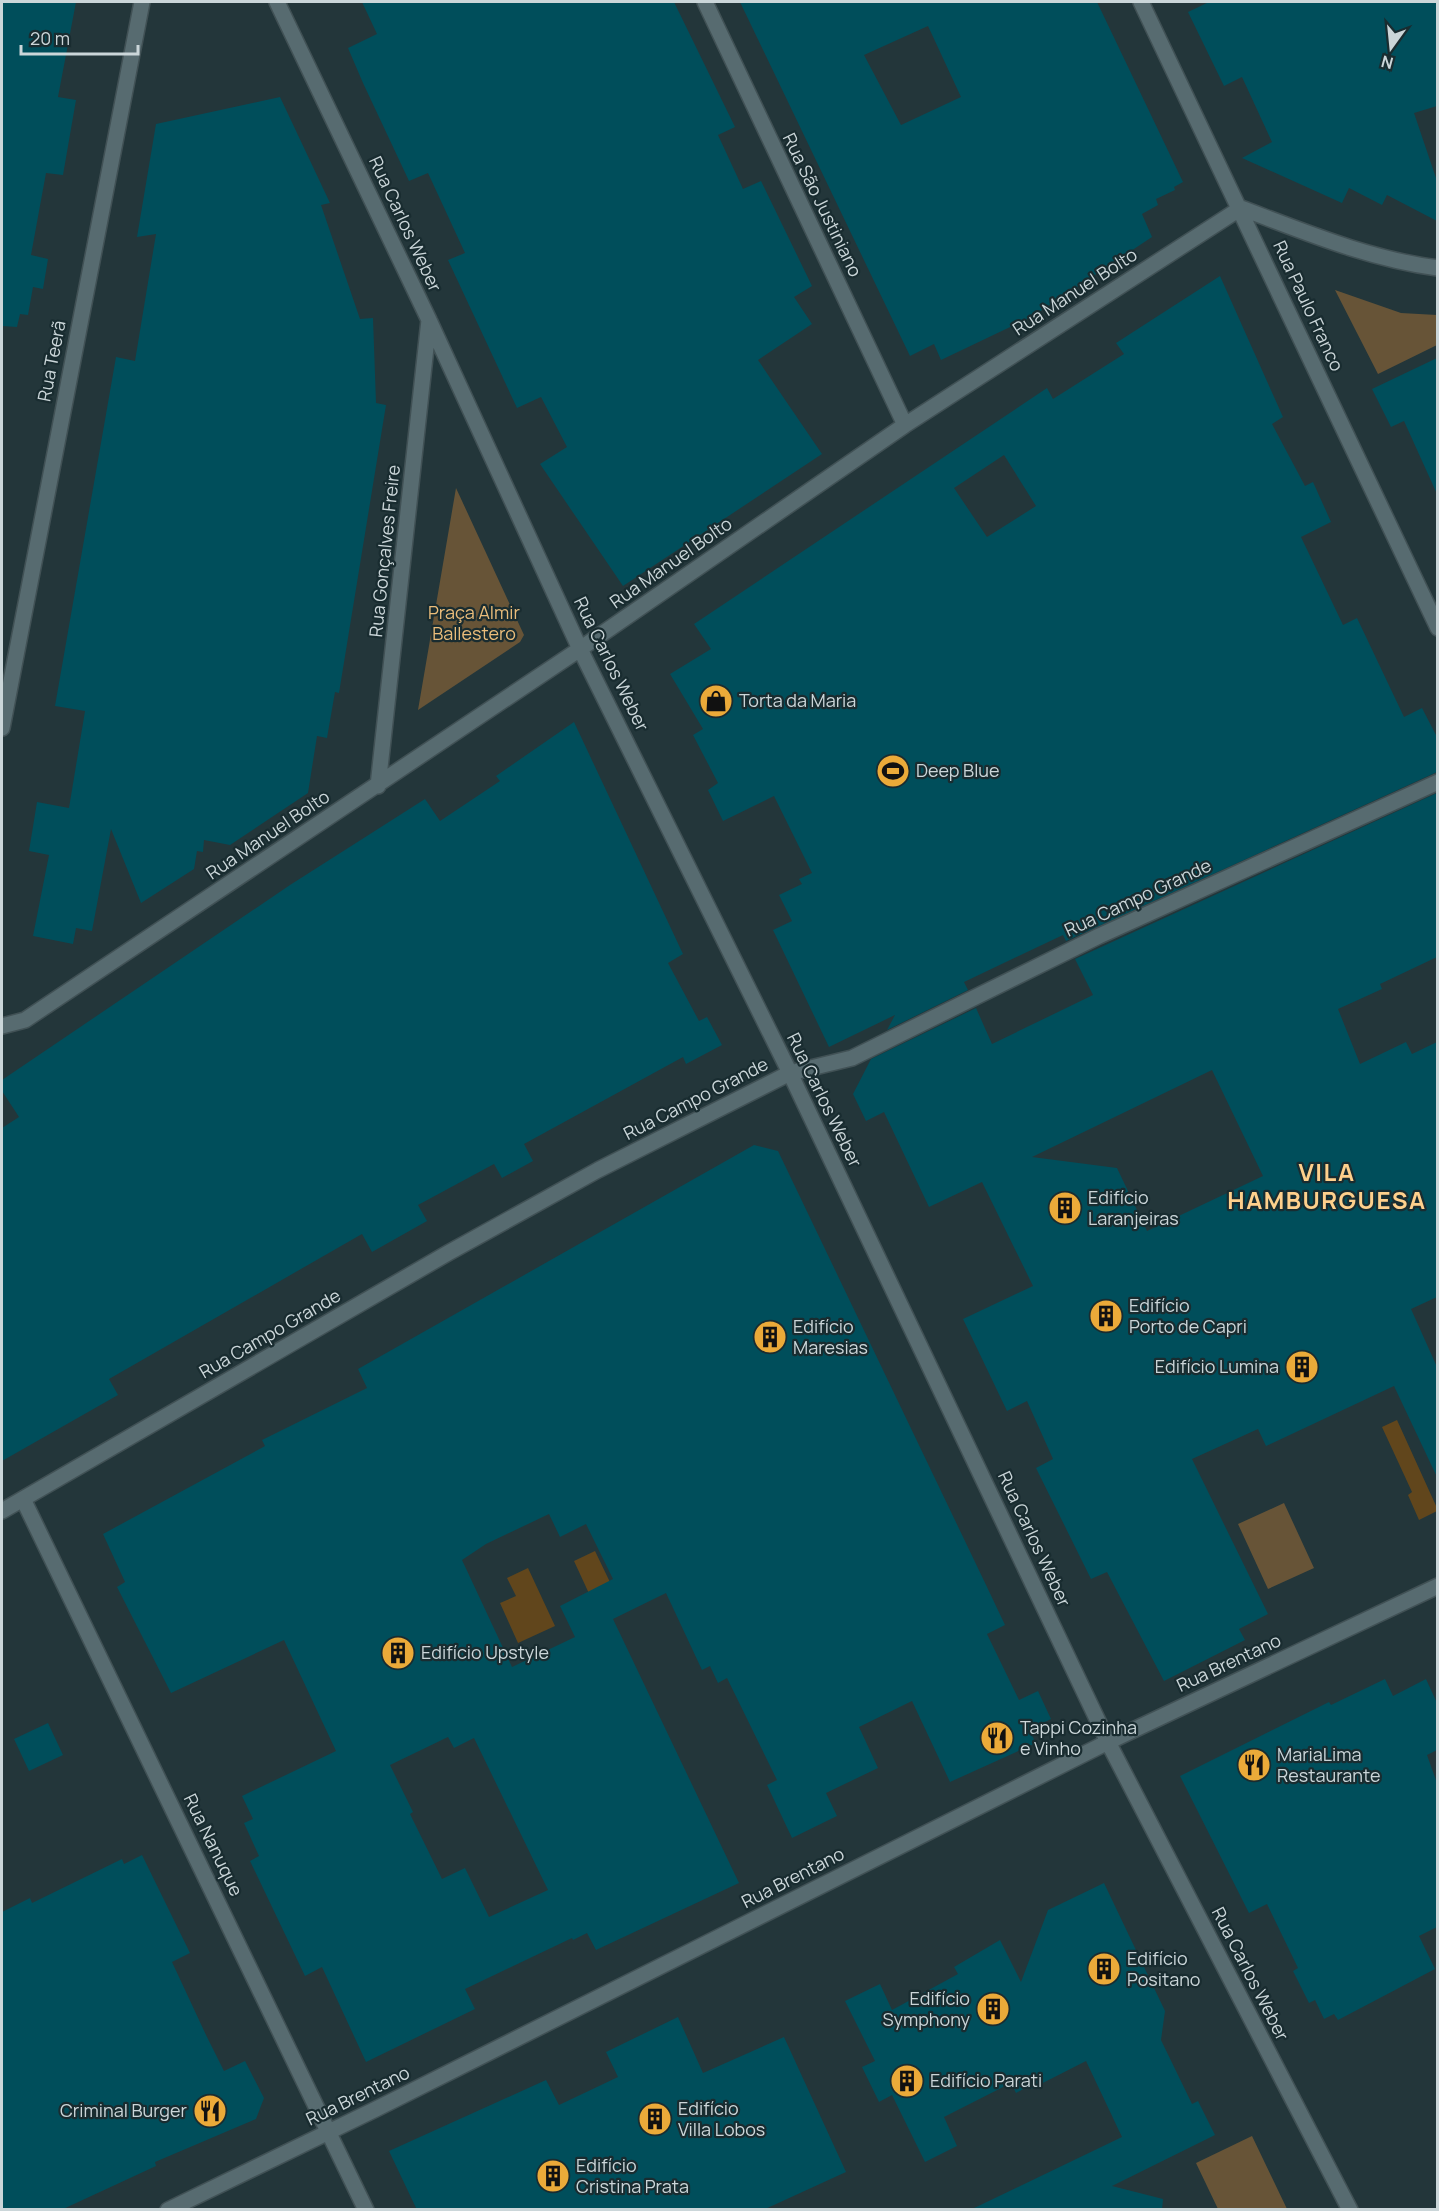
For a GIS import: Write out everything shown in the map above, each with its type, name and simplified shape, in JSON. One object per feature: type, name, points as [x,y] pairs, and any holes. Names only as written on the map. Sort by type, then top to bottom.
[{"type":"street","name":"Rua Teerã","points":[[2,728],[3,709],[142,2]]},
{"type":"street","name":"Rua Carlos Weber","points":[[277,2],[429,321],[580,649],[790,1073],[1108,1742],[1350,2210]]},
{"type":"street","name":"Rua São Justiniano","points":[[705,2],[905,425]]},
{"type":"street","name":"Rua Paulo Franco","points":[[1141,2],[1241,208],[1437,628]]},
{"type":"street","name":"Rua Manuel Bolto","points":[[2,1026],[25,1020],[378,786],[905,425],[1241,208]]},
{"type":"street","points":[[1241,208],[1331,242],[1405,264],[1437,268]]},
{"type":"street","name":"Rua Gonçalves Freire","points":[[378,786],[429,321]]},
{"type":"street","name":"Rua Campo Grande","points":[[2,1510],[448,1253],[598,1170],[790,1073],[852,1058],[1099,936],[1437,782]]},
{"type":"street","name":"Rua Nanuque","points":[[23,1498],[366,2210]]},
{"type":"street","name":"Rua Brentano","points":[[168,2210],[1108,1742],[1437,1586]]},
{"type":"green space","points":[[1335,290],[1401,313],[1437,315],[1437,345],[1378,374]]},
{"type":"green space","name":"Praça Almir Ballestero","points":[[456,488],[524,635],[520,642],[418,710]]},
{"type":"green space","points":[[1284,1503],[1314,1568],[1268,1589],[1238,1524]]},
{"type":"green space","points":[[1252,2136],[1287,2209],[1218,2209],[1196,2163]]},
{"type":"shaded area","points":[[1397,1420],[1437,1508],[1437,1511],[1419,1520],[1408,1495],[1412,1492],[1382,1427]]},
{"type":"shaded area","points":[[595,1551],[620,1603],[598,1613],[574,1561]]},
{"type":"shaded area","points":[[528,1568],[555,1626],[518,1643],[500,1603],[516,1596],[507,1578]]},
{"type":"building","points":[[2,2],[76,2],[58,97],[76,100],[63,175],[46,173],[31,255],[48,259],[43,289],[33,287],[28,315],[20,314],[17,327],[2,326]]},
{"type":"building","points":[[362,2],[674,2],[735,127],[718,135],[743,189],[761,181],[812,286],[794,297],[812,324],[758,360],[822,454],[623,586],[540,464],[567,447],[541,397],[517,408],[448,260],[465,253],[428,173],[409,181],[363,83],[348,48],[377,34]]},
{"type":"building","points":[[740,2],[1097,2],[1183,182],[1174,187],[1175,190],[1156,199],[1158,205],[1142,214],[1152,237],[1033,316],[941,360],[934,344],[910,356]],"holes":[[[928,26],[961,97],[901,125],[864,55]]]},
{"type":"building","points":[[1209,2],[1437,2],[1437,106],[1414,113],[1437,181],[1437,221],[1387,195],[1382,205],[1349,188],[1342,203],[1242,158],[1272,142],[1242,77],[1224,86],[1188,12]]},
{"type":"building","points":[[280,97],[330,203],[321,205],[360,319],[373,318],[376,403],[386,405],[339,693],[335,692],[327,738],[317,736],[308,793],[230,845],[204,840],[203,852],[197,851],[194,869],[141,903],[111,829],[92,931],[76,928],[73,944],[33,936],[49,855],[29,851],[37,802],[69,808],[85,711],[55,706],[116,357],[135,361],[156,234],[137,237],[156,124]]},
{"type":"building","points":[[1220,276],[1283,417],[1272,424],[1305,486],[1313,482],[1331,522],[1301,537],[1343,625],[1357,618],[1404,717],[1422,708],[1437,737],[1437,772],[1066,941],[1063,935],[964,982],[968,990],[887,1030],[895,1015],[829,1047],[773,930],[792,921],[779,895],[802,884],[799,879],[812,873],[774,796],[723,821],[708,790],[718,783],[693,735],[703,729],[670,674],[711,649],[694,624],[1047,388],[1053,399],[1124,354],[1116,343]],"holes":[[[1004,455],[1036,506],[987,537],[954,488]]]},
{"type":"building","points":[[1437,358],[1437,494],[1404,421],[1391,427],[1372,389]]},
{"type":"building","points":[[574,722],[683,954],[668,963],[699,1021],[707,1017],[722,1045],[686,1064],[683,1057],[524,1144],[533,1161],[502,1178],[494,1164],[418,1205],[427,1221],[372,1252],[362,1234],[109,1379],[118,1395],[2,1461],[2,1128],[19,1117],[2,1091],[2,1080],[290,885],[425,799],[440,821],[500,781],[496,776]]},
{"type":"building","points":[[1437,793],[1437,957],[1380,984],[1382,989],[1338,1009],[1360,1064],[1406,1042],[1412,1054],[1437,1042],[1437,1297],[1411,1309],[1437,1367],[1437,1477],[1394,1386],[1266,1446],[1258,1429],[1192,1459],[1268,1614],[1239,1629],[1245,1640],[1164,1681],[1107,1572],[1091,1579],[1036,1468],[1053,1459],[1027,1401],[1007,1411],[963,1319],[1033,1286],[982,1182],[929,1207],[884,1112],[866,1121],[853,1094],[871,1059],[976,1008],[992,1044],[1093,995],[1075,959]],"holes":[[[1212,1070],[1263,1176],[1147,1231],[1117,1168],[1032,1157]]]},
{"type":"building","points":[[754,1145],[778,1151],[1005,1625],[987,1634],[1019,1700],[1038,1691],[1051,1719],[1029,1730],[1036,1743],[950,1782],[912,1701],[859,1727],[878,1768],[826,1793],[837,1816],[792,1838],[767,1785],[777,1780],[727,1678],[718,1683],[710,1666],[702,1670],[666,1593],[613,1619],[739,1883],[596,1950],[587,1933],[465,1989],[475,2009],[366,2062],[322,1967],[305,1976],[250,1861],[259,1856],[244,1823],[253,1819],[242,1796],[336,1751],[284,1640],[171,1693],[117,1587],[125,1582],[103,1534],[265,1446],[262,1440],[367,1388],[358,1369]],"holes":[[[549,1514],[560,1537],[586,1524],[613,1579],[560,1606],[575,1637],[512,1667],[462,1560],[486,1544]],[[448,1737],[454,1748],[474,1738],[548,1890],[489,1917],[465,1868],[442,1879],[410,1814],[413,1812],[390,1765]]]},
{"type":"building","points":[[1385,1679],[1393,1696],[1426,1679],[1437,1703],[1437,1750],[1427,1755],[1437,1783],[1437,1927],[1419,1936],[1435,1969],[1338,2020],[1334,2014],[1324,2019],[1315,2000],[1309,2003],[1293,1971],[1298,1968],[1267,1904],[1249,1913],[1180,1776],[1329,1702],[1331,1705]]},
{"type":"building","points":[[48,1723],[63,1755],[29,1771],[14,1739]]},
{"type":"building","points":[[142,1855],[190,1953],[172,1962],[224,2071],[245,2061],[264,2098],[256,2119],[155,2162],[156,2166],[61,2210],[2,2210],[2,1912],[30,1898],[32,1903],[122,1859],[124,1864]]},
{"type":"building","points":[[1104,1883],[1165,2011],[1161,2040],[1192,2104],[1198,2101],[1215,2135],[1112,2186],[1163,2199],[1162,2210],[970,2210],[1122,2137],[1086,2061],[1031,2089],[1029,2086],[1016,2093],[1011,2083],[944,2117],[957,2146],[925,2162],[892,2095],[879,2102],[862,2067],[875,2061],[845,2001],[880,1984],[892,2010],[958,1974],[954,1967],[1000,1940],[1021,1982],[1048,1910]]},
{"type":"building","points":[[678,2017],[703,2073],[784,2037],[846,2172],[763,2210],[417,2210],[389,2151],[546,2080],[559,2105],[618,2077],[606,2052]]},
{"type":"place","name":"Torta da Maria","points":[[716,701]]},
{"type":"place","name":"Deep Blue","points":[[893,771]]},
{"type":"place","name":"Edifício Laranjeiras","points":[[1065,1208]]},
{"type":"place","name":"Edifício Porto de Capri","points":[[1106,1316]]},
{"type":"place","name":"Edifício Maresias","points":[[770,1337]]},
{"type":"place","name":"Edifício Lumina","points":[[1302,1367]]},
{"type":"place","name":"Edifício Upstyle","points":[[398,1653]]},
{"type":"place","name":"Tappi Cozinha e Vinho","points":[[997,1738]]},
{"type":"place","name":"MariaLima Restaurante","points":[[1254,1765]]},
{"type":"place","name":"Edifício Positano","points":[[1104,1969]]},
{"type":"place","name":"Edifício Symphony","points":[[993,2009]]},
{"type":"place","name":"Edifício Parati","points":[[907,2081]]},
{"type":"place","name":"Criminal Burger","points":[[210,2111]]},
{"type":"place","name":"Edifício Villa Lobos","points":[[655,2119]]},
{"type":"place","name":"Edifício Cristina Prata","points":[[553,2176]]},
{"type":"district","name":"VILA HAMBURGUESA","points":[[1327,1187]]}]
